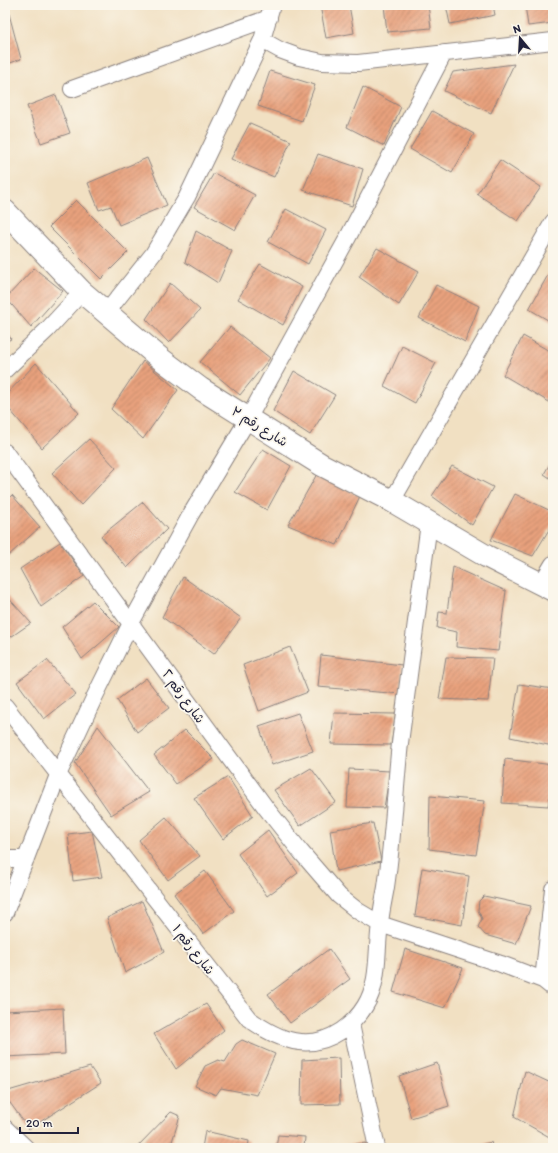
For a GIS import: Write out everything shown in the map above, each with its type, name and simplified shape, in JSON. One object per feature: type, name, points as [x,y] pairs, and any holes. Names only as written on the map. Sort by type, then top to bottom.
[{"type":"street","points":[[106,313],[153,254],[186,198],[262,40],[270,11]]},
{"type":"street","points":[[72,89],[270,11]]},
{"type":"street","points":[[262,40],[280,50],[299,57],[322,62],[358,63],[553,41]]},
{"type":"street","points":[[5,912],[58,775],[131,623],[191,514],[248,419],[347,240],[444,53]]},
{"type":"street","name":"شارع رقم ٣","points":[[5,211],[82,292],[161,359],[201,390],[322,465],[392,501],[486,556],[547,587]]},
{"type":"street","points":[[392,501],[551,230]]},
{"type":"street","points":[[5,370],[47,330],[82,292]]},
{"type":"street","name":"شارع رقم ٢","points":[[5,452],[232,762],[301,852],[339,896],[358,911],[380,924],[501,964],[548,984]]},
{"type":"street","name":"شارع رقم ١","points":[[5,706],[249,1019],[266,1031],[285,1039],[300,1042],[316,1042],[331,1038],[351,1024],[365,1006],[374,985],[378,959],[380,924],[386,887],[400,743],[429,522]]},
{"type":"street","points":[[547,587],[553,564]]},
{"type":"street","points":[[5,859],[26,859]]},
{"type":"street","points":[[548,984],[553,889]]},
{"type":"street","points":[[351,1024],[377,1148]]},
{"type":"street","points":[[5,1128],[26,1148]]},
{"type":"building","points":[[320,5],[349,5],[354,33],[326,38]]},
{"type":"building","points":[[384,5],[428,5],[431,28],[387,32]]},
{"type":"building","points":[[446,5],[493,5],[495,15],[450,24]]},
{"type":"building","points":[[525,5],[553,5],[553,23],[528,26]]},
{"type":"building","points":[[9,14],[21,59],[5,65],[5,15]]},
{"type":"building","points":[[514,64],[491,113],[444,91],[453,72]]},
{"type":"building","points":[[270,71],[315,85],[302,121],[258,106]]},
{"type":"building","points":[[363,87],[401,107],[384,146],[347,127]]},
{"type":"building","points":[[56,95],[70,133],[41,143],[27,106]]},
{"type":"building","points":[[432,111],[474,134],[452,173],[410,149]]},
{"type":"building","points":[[250,123],[291,141],[274,177],[231,159]]},
{"type":"building","points":[[318,154],[363,169],[352,206],[303,190]]},
{"type":"building","points":[[147,158],[167,205],[119,225],[111,206],[99,210],[88,183]]},
{"type":"building","points":[[500,160],[541,187],[518,221],[477,194]]},
{"type":"building","points":[[214,173],[255,195],[235,230],[194,207]]},
{"type":"building","points":[[76,200],[128,252],[101,279],[49,227]]},
{"type":"building","points":[[286,209],[326,230],[308,264],[268,242]]},
{"type":"building","points":[[196,231],[232,251],[218,283],[185,262]]},
{"type":"building","points":[[377,248],[419,271],[399,305],[359,277]]},
{"type":"building","points":[[260,264],[302,287],[283,325],[238,299]]},
{"type":"building","points":[[553,266],[553,323],[529,309]]},
{"type":"building","points":[[34,268],[63,291],[31,327],[6,298]]},
{"type":"building","points":[[170,283],[200,310],[169,343],[146,319]]},
{"type":"building","points":[[436,285],[479,306],[465,342],[419,318]]},
{"type":"building","points":[[230,327],[270,358],[240,395],[200,362]]},
{"type":"building","points":[[5,329],[11,339],[5,342]]},
{"type":"building","points":[[523,336],[553,353],[553,394],[549,402],[503,375]]},
{"type":"building","points":[[402,346],[436,363],[415,403],[384,386]]},
{"type":"building","points":[[143,361],[178,390],[143,439],[111,409]]},
{"type":"building","points":[[36,363],[79,413],[42,448],[5,404],[5,396]]},
{"type":"building","points":[[294,371],[335,395],[310,435],[273,411]]},
{"type":"building","points":[[89,439],[116,468],[81,505],[52,473]]},
{"type":"building","points":[[263,449],[291,466],[267,510],[235,492]]},
{"type":"building","points":[[553,458],[553,480],[544,474]]},
{"type":"building","points":[[452,466],[493,487],[472,525],[432,496]]},
{"type":"building","points":[[317,474],[360,496],[337,545],[288,525]]},
{"type":"building","points":[[515,494],[553,512],[553,523],[533,556],[491,540]]},
{"type":"building","points":[[12,495],[40,527],[8,556],[5,552],[5,502]]},
{"type":"building","points":[[143,502],[167,529],[127,568],[101,536]]},
{"type":"building","points":[[60,542],[84,576],[41,607],[20,569]]},
{"type":"building","points":[[453,567],[506,591],[498,651],[456,647],[457,632],[437,628],[439,612],[447,613]]},
{"type":"building","points":[[183,577],[241,618],[214,654],[162,617]]},
{"type":"building","points":[[5,594],[31,623],[5,641]]},
{"type":"building","points":[[93,601],[119,627],[82,659],[62,627]]},
{"type":"building","points":[[290,647],[308,692],[259,711],[243,665]]},
{"type":"building","points":[[321,655],[402,665],[401,694],[318,687]]},
{"type":"building","points":[[446,657],[493,658],[488,701],[439,699]]},
{"type":"building","points":[[47,660],[76,694],[44,719],[17,682]]},
{"type":"building","points":[[146,678],[169,708],[137,732],[117,700]]},
{"type":"building","points":[[519,684],[553,689],[553,746],[510,737]]},
{"type":"building","points":[[298,713],[313,751],[272,765],[259,726]]},
{"type":"building","points":[[334,713],[396,714],[391,745],[331,744]]},
{"type":"building","points":[[98,726],[149,792],[111,815],[75,763]]},
{"type":"building","points":[[185,730],[214,759],[176,784],[154,755]]},
{"type":"building","points":[[505,759],[553,765],[553,780],[548,806],[502,803]]},
{"type":"building","points":[[311,768],[336,802],[300,826],[274,790]]},
{"type":"building","points":[[349,769],[390,771],[384,808],[347,807]]},
{"type":"building","points":[[228,777],[253,816],[223,839],[194,798]]},
{"type":"building","points":[[430,796],[485,801],[476,855],[429,849]]},
{"type":"building","points":[[166,817],[200,856],[168,880],[139,840]]},
{"type":"building","points":[[373,823],[381,861],[336,871],[330,830]]},
{"type":"building","points":[[268,830],[298,873],[267,896],[238,854]]},
{"type":"building","points":[[92,831],[102,877],[73,881],[68,834]]},
{"type":"building","points":[[422,868],[469,876],[462,925],[415,916]]},
{"type":"building","points":[[205,871],[234,911],[203,934],[174,894]]},
{"type":"building","points":[[484,896],[531,906],[516,944],[485,935],[478,927],[482,919],[478,910],[479,901]]},
{"type":"building","points":[[142,901],[164,952],[125,973],[107,918]]},
{"type":"building","points":[[329,949],[350,979],[290,1023],[268,994]]},
{"type":"building","points":[[405,949],[463,968],[445,1008],[393,992]]},
{"type":"building","points":[[206,1004],[224,1030],[176,1069],[154,1034]]},
{"type":"building","points":[[63,1008],[65,1054],[5,1057],[5,1011]]},
{"type":"building","points":[[242,1040],[275,1054],[257,1095],[221,1088],[216,1095],[195,1086],[205,1066],[218,1060],[225,1062],[236,1044]]},
{"type":"building","points":[[339,1058],[340,1104],[301,1105],[302,1060]]},
{"type":"building","points":[[437,1063],[449,1106],[411,1118],[399,1076]]},
{"type":"building","points":[[90,1067],[101,1083],[29,1129],[5,1096],[5,1092]]},
{"type":"building","points":[[525,1071],[553,1084],[553,1139],[514,1117]]},
{"type":"building","points":[[171,1112],[180,1116],[170,1148],[136,1148]]},
{"type":"building","points":[[205,1131],[249,1141],[248,1148],[202,1148]]},
{"type":"building","points":[[278,1135],[305,1137],[304,1148],[276,1148]]},
{"type":"building","points":[[491,1142],[493,1148],[472,1148]]},
{"type":"building","points":[[366,1143],[366,1148],[336,1148],[336,1146]]}]
